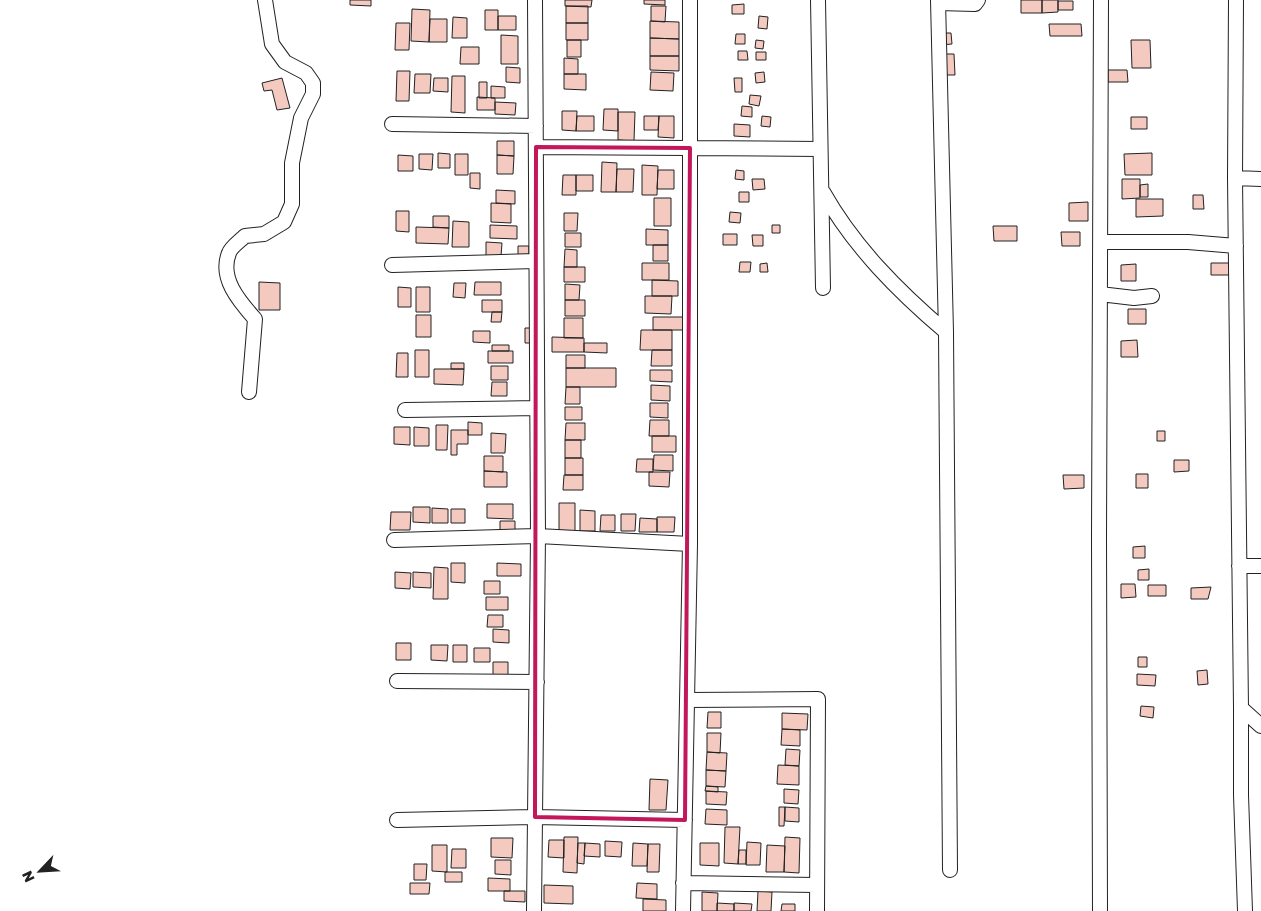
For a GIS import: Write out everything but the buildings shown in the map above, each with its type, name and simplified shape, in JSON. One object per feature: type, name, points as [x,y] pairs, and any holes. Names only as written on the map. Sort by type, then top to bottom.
[{"type":"street","points":[[249,392],[255,319],[241,304],[226,277],[229,253],[245,236],[264,234],[284,222],[292,204],[292,163],[301,118],[314,94],[312,83],[306,73],[285,62],[272,44],[264,0]]},
{"type":"street","points":[[534,911],[538,536],[535,0]]},
{"type":"street","points":[[683,911],[690,544],[690,0]]},
{"type":"street","points":[[818,0],[823,288]]},
{"type":"street","points":[[950,870],[946,332],[938,1],[964,5],[975,4],[978,0]]},
{"type":"street","points":[[1100,911],[1101,0]]},
{"type":"street","points":[[1236,0],[1235,178],[1238,566],[1241,795],[1245,911]]},
{"type":"street","points":[[392,124],[536,126]]},
{"type":"street","points":[[536,147],[820,149]]},
{"type":"street","points":[[1235,178],[1261,179]]},
{"type":"street","points":[[821,189],[839,221],[871,261],[917,307],[946,332]]},
{"type":"street","points":[[1100,242],[1188,242],[1236,246]]},
{"type":"street","points":[[392,265],[536,261]]},
{"type":"street","points":[[1100,294],[1134,298],[1152,296]]},
{"type":"street","points":[[405,410],[537,408]]},
{"type":"street","points":[[394,540],[538,536],[690,544]]},
{"type":"street","points":[[1238,566],[1261,566]]},
{"type":"street","points":[[397,681],[537,682]]},
{"type":"street","points":[[687,700],[818,699],[817,911]]},
{"type":"street","points":[[1241,708],[1261,726]]},
{"type":"street","points":[[397,820],[536,817],[685,820]]},
{"type":"street","points":[[683,883],[816,885]]},
{"type":"highlighted area","points":[[536,147],[690,148],[685,820],[535,817]]}]
